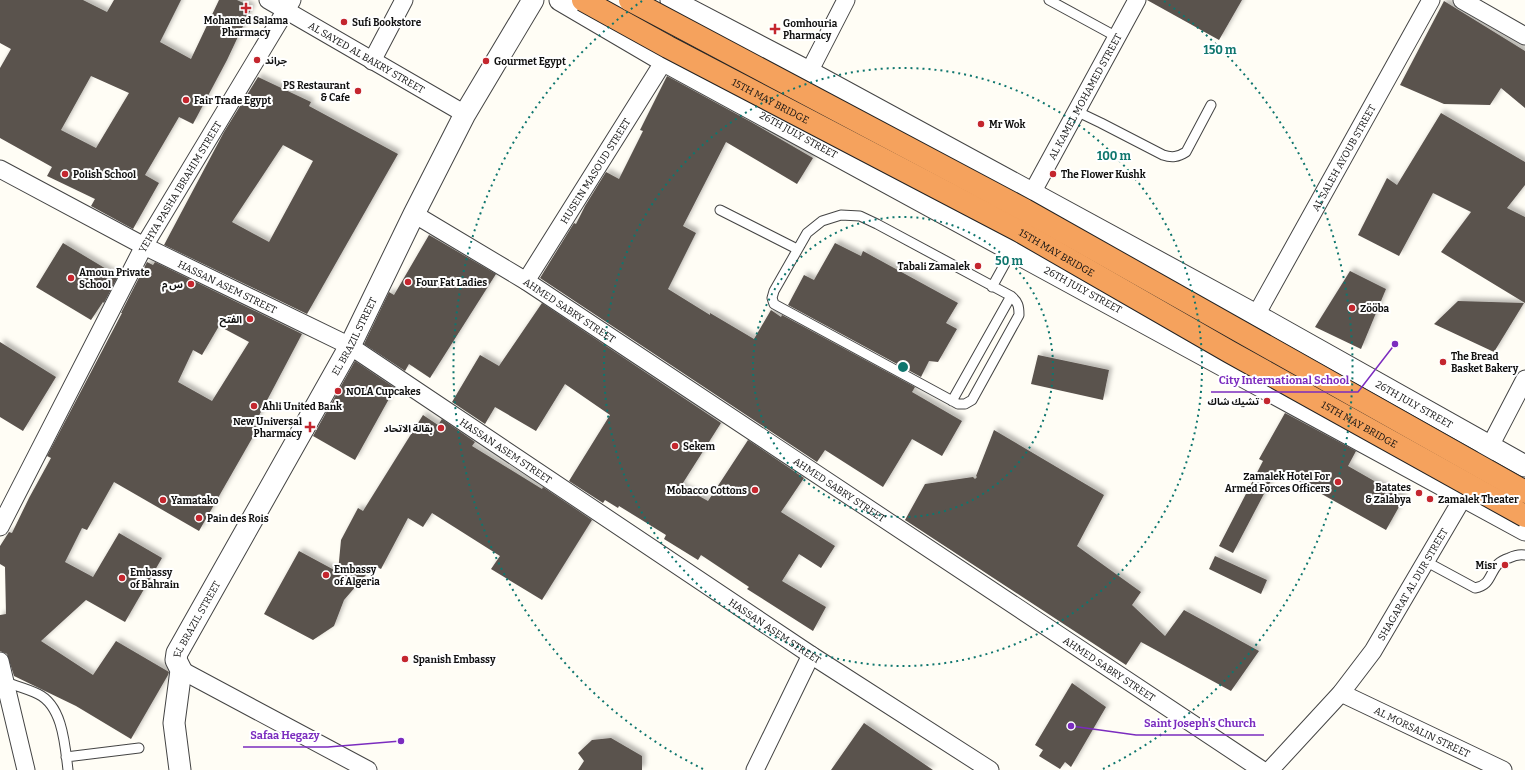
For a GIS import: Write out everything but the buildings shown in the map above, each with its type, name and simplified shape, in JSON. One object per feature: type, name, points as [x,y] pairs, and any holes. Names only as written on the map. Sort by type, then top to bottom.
[{"type":"highway","name":"15TH MAY BRIDGE","points":[[583,0],[668,47],[1018,230],[1230,352],[1525,516]]},
{"type":"highway","name":"15TH MAY BRIDGE","points":[[630,0],[1025,210],[1525,492]]},
{"type":"street","name":"AL SAYED AL BAKRY STREET","points":[[268,0],[289,5],[372,61],[465,114]]},
{"type":"street","points":[[372,61],[404,0]]},
{"type":"street","name":"EL BRAZIL STREET","points":[[180,770],[174,723],[181,670],[176,660],[177,653],[350,346],[414,214],[465,114],[533,0]]},
{"type":"street","name":"26TH JULY STREET","points":[[560,0],[664,61],[1013,249],[1525,530]]},
{"type":"street","name":"26TH JULY STREET","points":[[671,0],[809,72],[1256,315],[1525,466]]},
{"type":"street","points":[[809,72],[846,0]]},
{"type":"street","name":"AL KAMEL MOHAMED STREET","points":[[1032,193],[1137,0]]},
{"type":"street","name":"AL SALEH AYOUB STREET","points":[[1256,315],[1431,0]]},
{"type":"street","points":[[1462,0],[1525,36]]},
{"type":"street","name":"YEHYA PASHA IBRAHIM STREET","points":[[0,527],[144,246],[289,5]]},
{"type":"street","name":"HUSEIN MASOUD STREET","points":[[526,281],[664,61]]},
{"type":"street","name":"HASSAN ASEM STREET","points":[[0,169],[144,246],[350,346],[811,655],[990,770]]},
{"type":"street","name":"AHMED SABRY STREET","points":[[414,214],[526,281],[1262,770]]},
{"type":"street","name":"SHAGARAT AL DUR STREET","points":[[1270,770],[1341,693],[1372,651],[1464,496],[1525,379]]},
{"type":"street","points":[[755,770],[811,655]]},
{"type":"street","points":[[0,662],[26,770]]},
{"type":"street","points":[[181,670],[368,770]]},
{"type":"street","name":"AL MORSALIN STREET","points":[[1341,693],[1493,768]]},
{"type":"lane","points":[[1049,0],[1117,37]]},
{"type":"lane","points":[[1076,112],[1171,158],[1186,152],[1211,105]]},
{"type":"lane","points":[[720,210],[797,249]]},
{"type":"lane","points":[[841,215],[860,216],[1010,296],[1016,301],[1019,307],[1018,315],[972,400],[966,404],[958,404],[774,304],[772,298],[774,291],[797,249],[807,233],[822,221],[841,215]]},
{"type":"lane","points":[[992,287],[1013,249]]},
{"type":"lane","points":[[952,401],[1010,296]]},
{"type":"lane","points":[[1425,561],[1475,588],[1482,587],[1487,583],[1499,563],[1513,556],[1525,555]]},
{"type":"lane","points":[[5,682],[39,694],[52,708],[62,727],[68,770]]},
{"type":"lane","points":[[66,757],[139,748]]},
{"type":"place","name":"Mohamed Salama Pharmacy","points":[[246,8]]},
{"type":"place","name":"Sufi Bookstore","points":[[344,22]]},
{"type":"place","name":"Gomhouria Pharmacy","points":[[775,29]]},
{"type":"place","name":"جراند","points":[[257,60]]},
{"type":"place","name":"Gourmet Egypt","points":[[486,61]]},
{"type":"place","name":"PS Restaurant & Cafe","points":[[358,91]]},
{"type":"place","name":"Fair Trade Egypt","points":[[186,100]]},
{"type":"place","name":"Mr Wok","points":[[981,124]]},
{"type":"place","name":"Polish School","points":[[65,174]]},
{"type":"place","name":"The Flower Kushk","points":[[1053,174]]},
{"type":"place","name":"Tabali Zamalek","points":[[978,266]]},
{"type":"place","name":"Amoun Private School","points":[[71,278]]},
{"type":"place","name":"Four Fat Ladies","points":[[408,282]]},
{"type":"place","name":"س م","points":[[191,284]]},
{"type":"place","name":"Zööba","points":[[1352,308]]},
{"type":"place","name":"الفتح","points":[[250,319]]},
{"type":"place","name":"City International School","points":[[1395,344]]},
{"type":"place","name":"The Bread Basket Bakery","points":[[1443,362]]},
{"type":"place","name":"NOLA Cupcakes","points":[[338,391]]},
{"type":"place","name":"تشيك شاك","points":[[1267,401]]},
{"type":"place","name":"Ahli United Bank","points":[[254,406]]},
{"type":"place","name":"New Universal Pharmacy","points":[[310,427]]},
{"type":"place","name":"بقالة الاتحاد","points":[[441,428]]},
{"type":"place","name":"Sekem","points":[[675,446]]},
{"type":"place","name":"Zamalek Hotel For Armed Forces Officers","points":[[1338,482]]},
{"type":"place","name":"Mobacco Cottons","points":[[755,490]]},
{"type":"place","name":"Batates & Zalabya","points":[[1419,493]]},
{"type":"place","name":"Zamalek Theater","points":[[1430,499]]},
{"type":"place","name":"Yamatako","points":[[163,500]]},
{"type":"place","name":"Pain des Rois","points":[[199,518]]},
{"type":"place","name":"Misr","points":[[1505,565]]},
{"type":"place","name":"Embassy of Algeria","points":[[326,575]]},
{"type":"place","name":"Embassy of Bahrain","points":[[122,578]]},
{"type":"place","name":"Spanish Embassy","points":[[405,659]]},
{"type":"place","name":"Saint Joseph's Church","points":[[1071,726]]},
{"type":"place","name":"Safaa Hegazy","points":[[401,741]]}]
